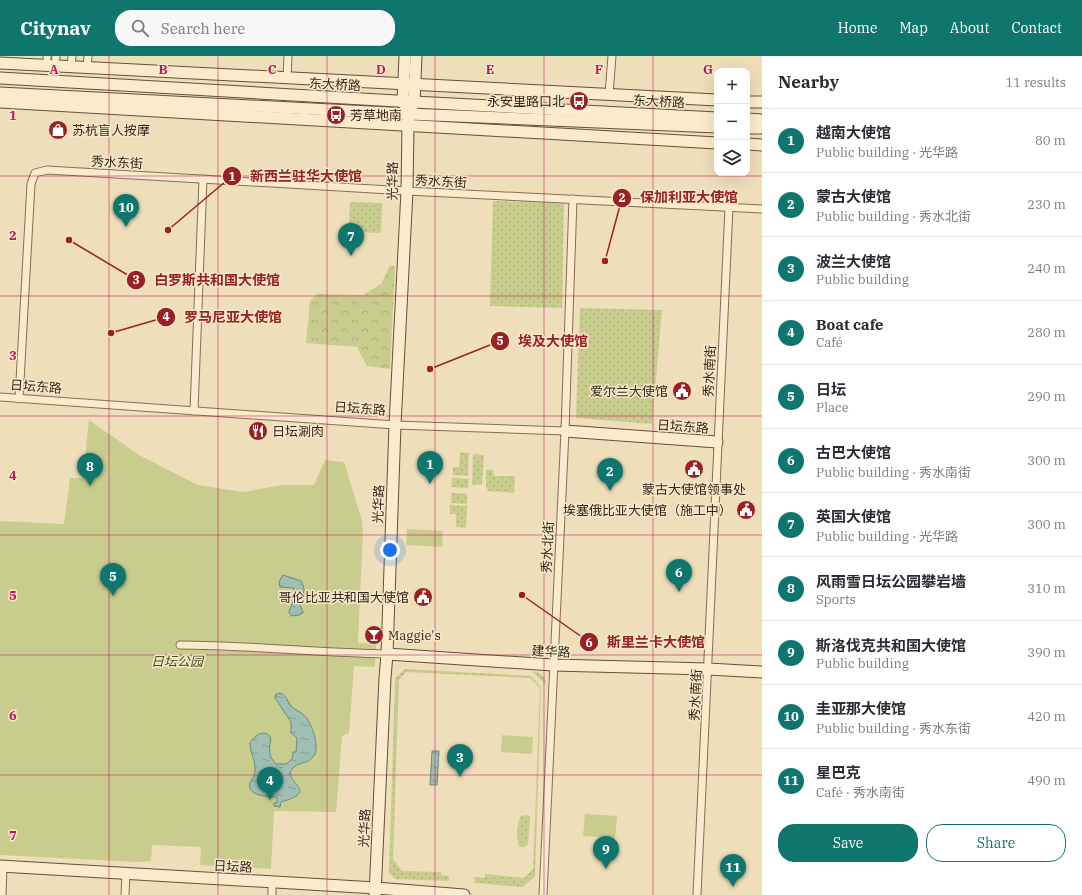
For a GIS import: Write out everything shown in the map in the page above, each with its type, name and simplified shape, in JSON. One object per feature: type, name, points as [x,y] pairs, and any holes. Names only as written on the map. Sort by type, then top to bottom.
[{"type":"street","points":[[87,68],[88,56]]},
{"type":"street","points":[[287,77],[288,56]]},
{"type":"street","name":"光华路","points":[[376,891],[385,678],[388,654],[395,424],[407,191],[409,83],[405,56]]},
{"type":"street","name":"光华路","points":[[409,83],[416,56]]},
{"type":"street","points":[[609,94],[612,56]]},
{"type":"street","points":[[0,63],[72,61],[87,68],[409,83],[714,100]]},
{"type":"street","name":"东大桥路","points":[[0,78],[714,118]]},
{"type":"street","name":"东大桥路","points":[[0,93],[408,119],[714,127]]},
{"type":"street","points":[[0,102],[408,119],[714,143]]},
{"type":"street","points":[[750,102],[762,102]]},
{"type":"street","points":[[750,119],[762,120]]},
{"type":"street","points":[[750,128],[762,128]]},
{"type":"street","points":[[750,144],[762,145]]},
{"type":"street","name":"秀水东街","points":[[19,399],[31,184],[35,173],[46,170],[407,191],[762,209]]},
{"type":"street","points":[[194,411],[203,179]]},
{"type":"street","name":"秀水北街","points":[[543,895],[565,431],[573,199]]},
{"type":"street","name":"秀水南街","points":[[697,895],[729,208]]},
{"type":"street","name":"日坛东路","points":[[0,397],[395,424],[565,431],[718,442]]},
{"type":"street","points":[[180,644],[321,652],[388,654]]},
{"type":"street","name":"建华路","points":[[388,654],[553,665],[762,672]]},
{"type":"street","points":[[2,866],[2,895]]},
{"type":"street","name":"日坛路","points":[[2,866],[272,882],[376,891],[464,895]]},
{"type":"street","points":[[125,895],[126,873]]},
{"type":"street","points":[[272,882],[272,895]]},
{"type":"green space","points":[[493,201],[564,203],[562,308],[490,306]]},
{"type":"green space","points":[[350,202],[382,203],[381,233],[349,232]]},
{"type":"green space","points":[[390,265],[395,267],[390,369],[367,366],[357,347],[306,343],[310,301],[317,294],[363,295],[381,284]]},
{"type":"green space","points":[[580,308],[662,310],[652,424],[576,418]]},
{"type":"green space","name":"日坛公园","points":[[89,420],[139,455],[198,485],[243,492],[283,485],[314,485],[325,460],[344,462],[362,521],[363,530],[358,643],[376,644],[375,667],[354,666],[349,733],[342,736],[336,812],[274,811],[271,869],[200,865],[201,847],[152,845],[151,861],[137,862],[0,855],[0,521],[64,524],[70,478],[83,478]]},
{"type":"green space","points":[[460,452],[469,453],[468,476],[453,475],[453,467],[459,467]]},
{"type":"green space","points":[[473,454],[484,455],[482,485],[472,485]]},
{"type":"green space","points":[[486,470],[493,470],[494,476],[515,476],[514,493],[488,491],[486,486]]},
{"type":"green space","points":[[452,478],[469,479],[468,488],[451,487]]},
{"type":"green space","points":[[451,493],[467,494],[467,504],[451,503]]},
{"type":"green space","points":[[450,505],[467,506],[466,528],[456,527],[456,514],[450,514]]},
{"type":"green space","points":[[407,529],[443,531],[442,547],[406,545]]},
{"type":"green space","points":[[405,669],[531,676],[541,687],[535,876],[523,887],[475,883],[474,877],[485,878],[485,874],[524,878],[533,869],[540,688],[530,678],[406,672],[399,680],[393,859],[402,871],[441,872],[441,875],[449,876],[449,881],[395,879],[389,873],[395,678]]},
{"type":"green space","points":[[532,671],[542,675],[546,681],[545,684]]},
{"type":"green space","points":[[502,735],[533,737],[532,754],[501,752]]},
{"type":"green space","points":[[585,814],[617,816],[615,838],[583,836]]},
{"type":"green space","points":[[521,816],[530,816],[528,844],[524,847],[519,847],[517,839],[518,827]]},
{"type":"water","points":[[283,575],[301,581],[303,584],[304,592],[299,602],[303,613],[299,615],[292,616],[289,613],[296,593],[293,588],[280,587],[279,582]]},
{"type":"water","points":[[279,693],[285,696],[293,708],[306,717],[313,731],[316,743],[313,757],[292,769],[292,779],[300,790],[298,794],[293,798],[281,802],[280,807],[274,806],[274,803],[277,803],[277,797],[259,795],[251,791],[250,787],[255,767],[250,743],[257,735],[266,733],[271,738],[270,752],[276,764],[286,764],[292,759],[293,752],[296,752],[297,738],[291,733],[291,722],[275,698],[276,694]]},
{"type":"water","points":[[432,751],[439,751],[437,785],[430,785]]},
{"type":"place","name":"永安里路口北","points":[[579,101]]},
{"type":"place","name":"芳草地南","points":[[336,115]]},
{"type":"place","name":"苏杭盲人按摩","points":[[58,130]]},
{"type":"place","name":"圭亚那大使馆","points":[[126,227]]},
{"type":"place","name":"新西兰驻华大使馆","points":[[168,230]]},
{"type":"place","name":"白罗斯共和国大使馆","points":[[69,240]]},
{"type":"place","name":"英国大使馆","points":[[351,256]]},
{"type":"place","name":"保加利亚大使馆","points":[[605,261]]},
{"type":"place","name":"罗马尼亚大使馆","points":[[111,333]]},
{"type":"place","name":"埃及大使馆","points":[[430,369]]},
{"type":"place","name":"爱尔兰大使馆","points":[[682,391]]},
{"type":"place","name":"日坛涮肉","points":[[258,431]]},
{"type":"place","name":"蒙古大使馆领事处","points":[[694,469]]},
{"type":"place","name":"越南大使馆","points":[[430,484]]},
{"type":"place","name":"风雨雪日坛公园攀岩墙","points":[[90,486]]},
{"type":"place","name":"蒙古大使馆","points":[[610,491]]},
{"type":"place","name":"埃塞俄比亚大使馆（施工中）","points":[[746,510]]},
{"type":"place","name":"古巴大使馆","points":[[679,592]]},
{"type":"place","name":"斯里兰卡大使馆","points":[[522,595]]},
{"type":"place","name":"日坛","points":[[113,596]]},
{"type":"place","name":"哥伦比亚共和国大使馆","points":[[423,597]]},
{"type":"place","name":"Maggie's","points":[[374,635]]},
{"type":"place","name":"波兰大使馆","points":[[460,777]]},
{"type":"place","name":"Boat cafe","points":[[270,800]]},
{"type":"place","name":"斯洛伐克共和国大使馆","points":[[606,869]]},
{"type":"place","name":"星巴克","points":[[733,887]]}]
